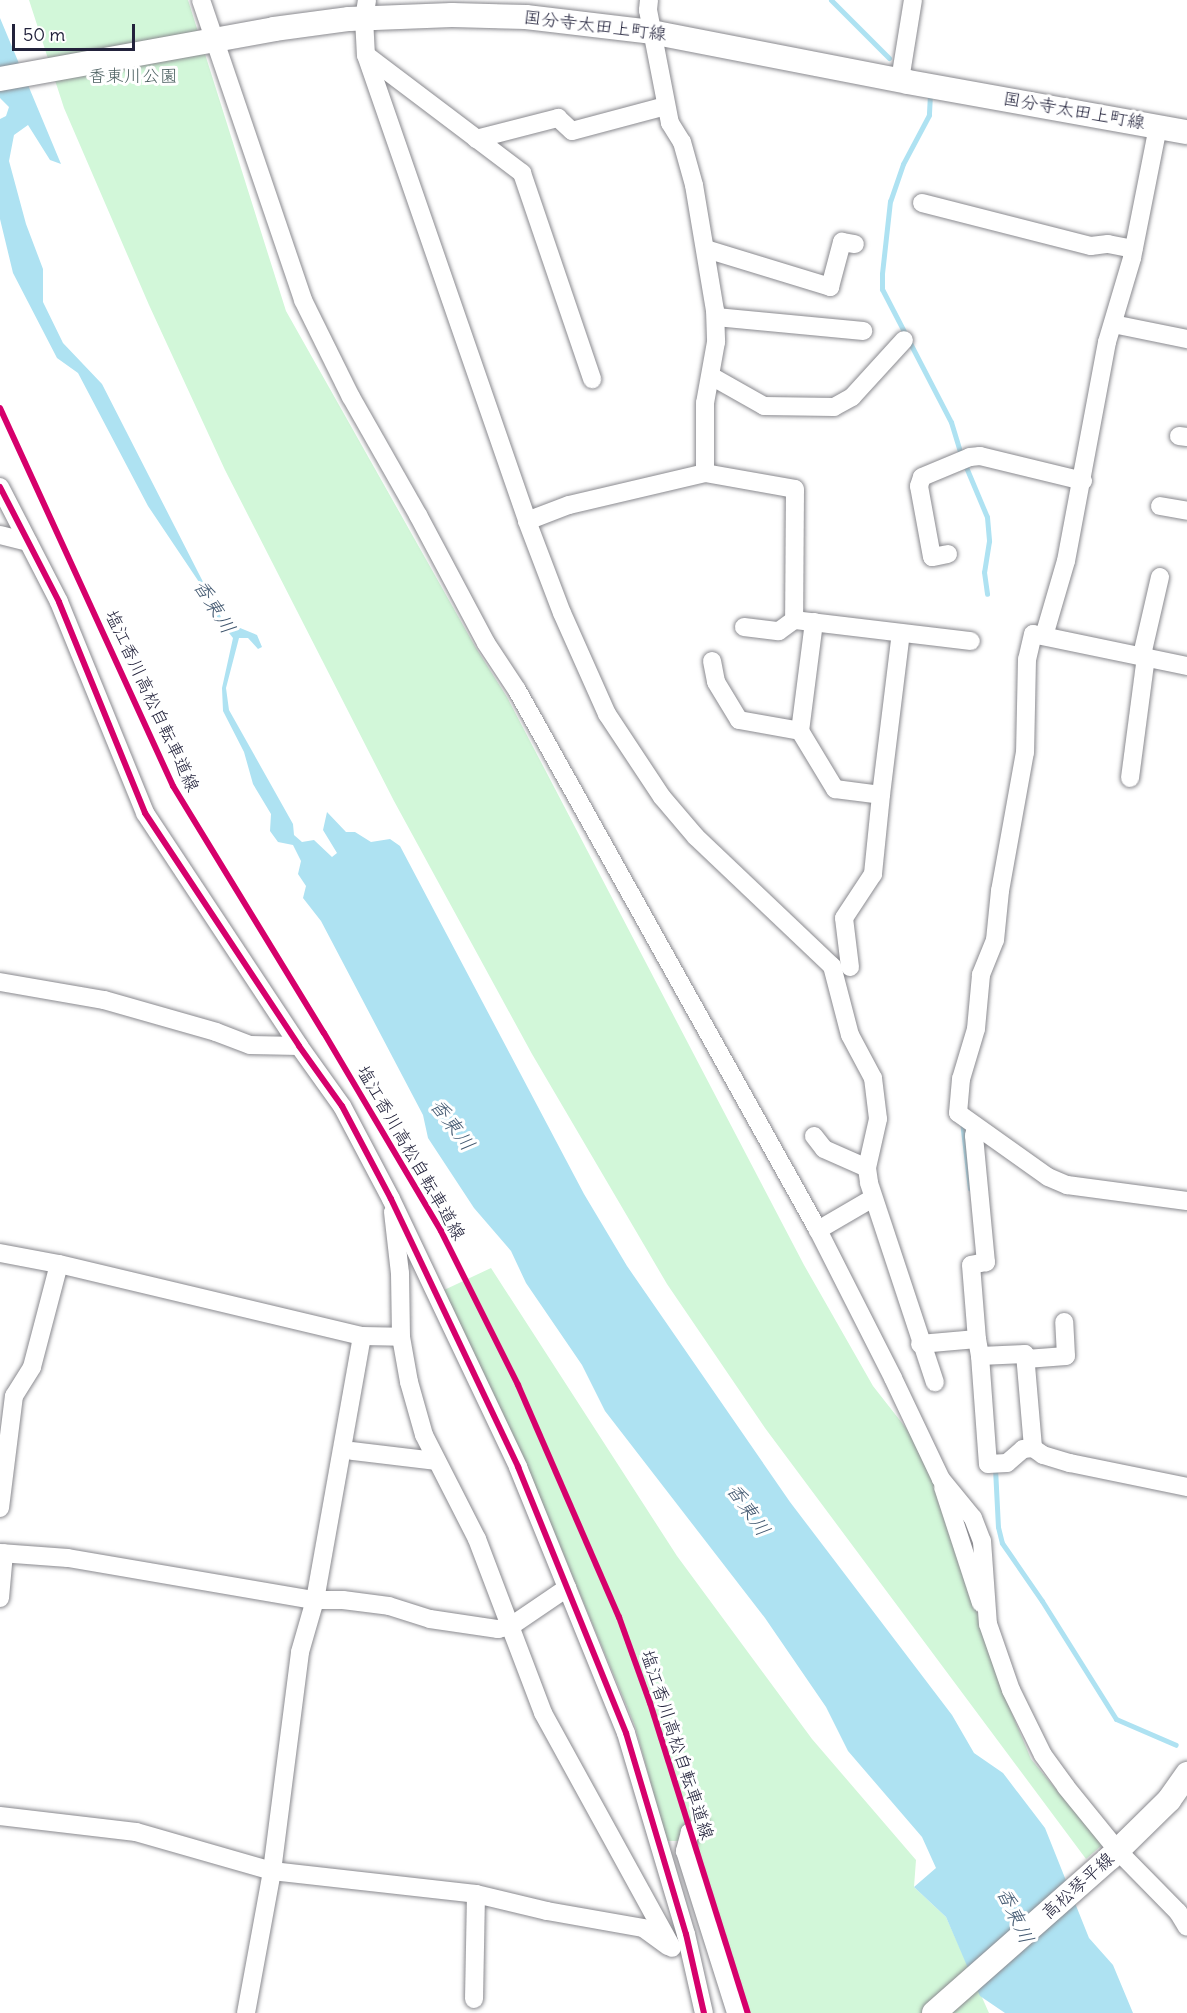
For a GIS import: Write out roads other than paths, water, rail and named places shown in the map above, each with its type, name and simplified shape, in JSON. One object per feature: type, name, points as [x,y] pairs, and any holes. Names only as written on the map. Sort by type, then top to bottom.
[{"type":"main road","name":"国分寺太田上町線","points":[[0,79],[210,41],[365,9],[526,17],[651,32],[1187,132]]},
{"type":"main road","name":"高松琴平線","points":[[934,2013],[1114,1855],[1168,1800],[1187,1774]]},
{"type":"street","points":[[201,0],[210,41],[303,300],[351,397],[418,515],[486,643],[523,700],[818,1230],[941,1479],[973,1518],[982,1540],[988,1624],[1011,1690],[1043,1755],[1114,1855],[1179,1912],[1187,1927]]},
{"type":"street","points":[[650,0],[648,10],[651,32],[666,106],[670,123],[682,142],[694,185],[716,317],[711,376],[705,403],[705,473]]},
{"type":"street","points":[[900,80],[913,0]]},
{"type":"street","points":[[365,9],[366,55],[527,521],[591,680],[631,752],[696,837],[832,966],[850,1035],[867,1063],[875,1087],[878,1119],[867,1168],[873,1198],[934,1382]]},
{"type":"street","points":[[366,55],[522,173],[592,379]]},
{"type":"street","points":[[476,139],[558,118],[572,131],[666,106]]},
{"type":"street","points":[[1044,636],[1066,561],[1113,324],[1134,249],[1158,127]]},
{"type":"street","points":[[922,203],[1091,246],[1108,244],[1134,249]]},
{"type":"street","points":[[706,249],[830,287],[842,242],[855,244]]},
{"type":"street","points":[[716,317],[863,331]]},
{"type":"street","points":[[1113,324],[1187,339]]},
{"type":"street","points":[[711,376],[764,405],[834,407],[852,397],[904,340]]},
{"type":"street","points":[[948,554],[933,557],[919,486],[922,477],[970,457],[980,456],[1083,481]]},
{"type":"street","points":[[527,521],[569,504],[705,473],[795,489],[794,620]]},
{"type":"street","points":[[0,487],[59,602],[145,813],[299,1046],[342,1106],[391,1198],[518,1467],[626,1733],[686,1934],[704,2013]]},
{"type":"street","points":[[1160,506],[1187,511]]},
{"type":"street","points":[[0,535],[28,542]]},
{"type":"street","points":[[1130,778],[1144,656],[1160,577]]},
{"type":"street","points":[[744,627],[779,631],[794,620],[970,641]]},
{"type":"street","points":[[814,622],[800,731],[835,789],[881,795]]},
{"type":"street","points":[[850,967],[844,918],[873,874],[901,633]]},
{"type":"street","points":[[1187,666],[1033,633],[1027,659],[1025,752],[1000,891],[995,940],[981,975],[976,1029],[961,1079],[958,1113],[1048,1177],[1067,1185],[1187,1201]]},
{"type":"street","points":[[712,661],[716,682],[739,720],[800,731]]},
{"type":"street","points":[[0,982],[115,1003],[216,1032],[250,1045],[299,1046]]},
{"type":"street","points":[[967,1121],[974,1136],[986,1262],[970,1264],[982,1352],[988,1464],[1007,1463],[1023,1449],[1032,1448],[1043,1455],[1070,1463],[1187,1487]]},
{"type":"street","points":[[814,1136],[824,1149],[867,1168]]},
{"type":"street","points":[[391,1198],[399,1273],[401,1336],[409,1382],[424,1435],[477,1539],[543,1713],[672,1948],[699,1991]]},
{"type":"street","points":[[818,1230],[873,1198]]},
{"type":"street","points":[[0,1253],[59,1264],[362,1336],[401,1336]]},
{"type":"street","points":[[0,1508],[14,1396],[32,1367],[59,1264]]},
{"type":"street","points":[[1026,1359],[1066,1356],[1064,1322]]},
{"type":"street","points":[[246,2013],[272,1871],[300,1652],[315,1600],[362,1336]]},
{"type":"street","points":[[920,1344],[982,1352],[1026,1354],[1032,1448]]},
{"type":"street","points":[[352,1450],[436,1461]]},
{"type":"street","points":[[0,1598],[2,1553],[68,1558],[315,1600],[389,1606],[430,1618],[498,1629],[511,1626],[567,1588]]},
{"type":"street","points":[[0,1816],[136,1832],[272,1871],[476,1894],[547,1911],[643,1928],[672,1948]]},
{"type":"street","points":[[700,1826],[690,1832],[685,1851],[736,2013]]},
{"type":"street","points":[[474,1999],[476,1894]]},
{"type":"water","name":"香東川","points":[[0,18],[61,164],[50,160],[28,125],[14,135],[9,161],[26,224],[43,269],[43,302],[63,343],[102,384],[223,621],[257,635],[262,647],[258,649],[248,638],[239,638],[226,688],[229,710],[293,824],[294,835],[302,842],[314,840],[332,857],[337,853],[323,830],[327,812],[346,832],[355,832],[371,842],[390,839],[400,846],[584,1194],[627,1266],[790,1502],[952,1715],[974,1753],[1003,1773],[1045,1828],[1089,1938],[1113,1965],[1133,2013],[1005,2013],[980,1996],[946,1917],[914,1887],[936,1868],[922,1837],[848,1751],[826,1707],[765,1618],[605,1411],[582,1365],[526,1283],[511,1251],[474,1208],[428,1138],[423,1115],[321,921],[303,898],[306,886],[298,874],[301,861],[293,845],[278,842],[270,831],[271,814],[253,784],[244,752],[223,711],[222,688],[233,638],[218,619],[199,582],[148,506],[78,373],[57,358],[13,273],[0,219],[0,119],[6,116],[9,107],[0,98]]},
{"type":"waterway","points":[[831,0],[889,58]]},
{"type":"waterway","points":[[930,94],[929,115],[903,164],[890,201],[882,289],[951,422],[960,452]]},
{"type":"waterway","points":[[966,467],[987,517],[989,541],[984,572],[987,594]]},
{"type":"waterway","points":[[962,1121],[970,1189]]},
{"type":"waterway","points":[[995,1468],[998,1527],[1002,1543],[1042,1601],[1116,1719],[1176,1745]]},
{"type":"park label","name":"香東川公園","points":[[133,76]]}]
